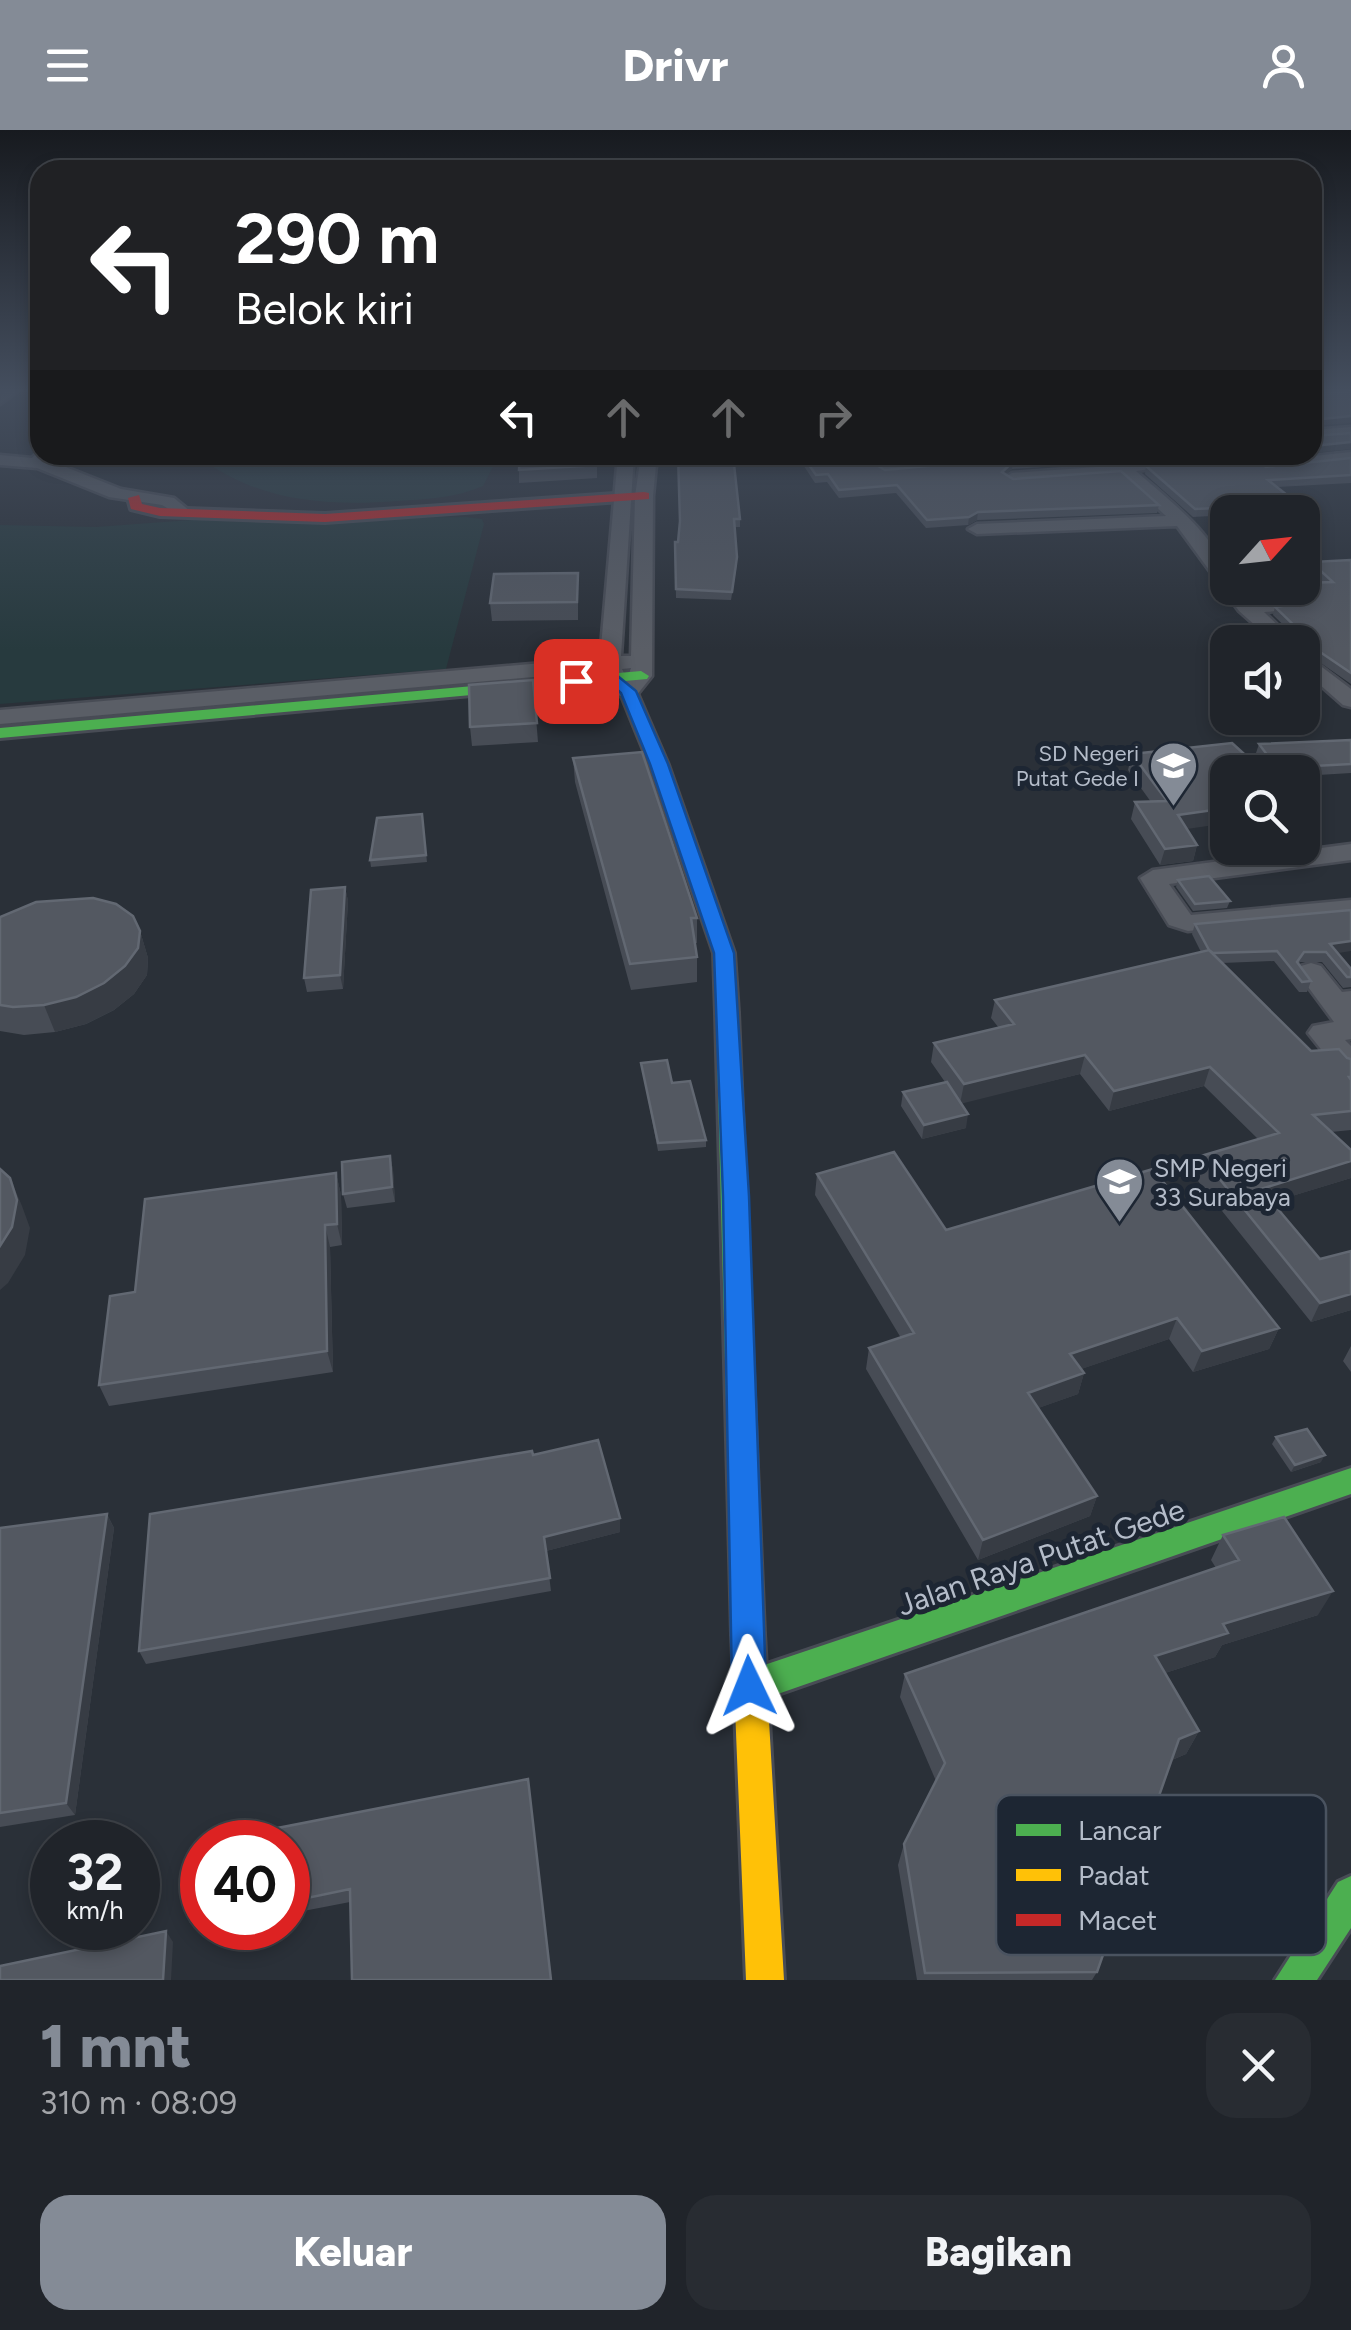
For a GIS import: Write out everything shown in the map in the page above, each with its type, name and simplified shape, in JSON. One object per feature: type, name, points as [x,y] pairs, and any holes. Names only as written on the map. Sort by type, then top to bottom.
[{"type":"street","points":[[84,477],[134,498],[136,506],[160,512],[325,518],[644,496]]},
{"type":"street","points":[[623,477],[620,496],[627,674],[724,953],[736,1196],[749,1686],[765,1980]]},
{"type":"street","points":[[627,674],[646,477]]},
{"type":"street","points":[[1004,478],[1013,477]]},
{"type":"street","points":[[1135,477],[1182,520],[1210,558]]},
{"type":"street","points":[[976,529],[1182,520]]},
{"type":"street","points":[[1246,607],[1285,606]]},
{"type":"street","points":[[1246,607],[1266,625]]},
{"type":"street","points":[[0,717],[627,674]]},
{"type":"street","points":[[0,733],[627,674]]},
{"type":"street","points":[[1340,680],[1351,700]]},
{"type":"street","points":[[1351,852],[1156,876],[1178,918],[1188,923],[1351,908]]},
{"type":"street","points":[[1311,972],[1347,1014],[1323,1033],[1351,1066]]},
{"type":"street","name":"Jalan Raya Putat Gede","points":[[749,1686],[1351,1482]]},
{"type":"street","points":[[1326,1932],[1351,1895]]},
{"type":"street","points":[[1294,1980],[1311,1955]]},
{"type":"green space","points":[[231,477],[487,477],[483,486],[473,490],[431,499],[348,503],[299,499]]},
{"type":"green space","points":[[482,519],[484,524],[446,669],[0,704],[0,525],[96,527],[191,520]]},
{"type":"building","points":[[679,477],[735,477],[740,519],[734,519],[737,557],[732,592],[676,589],[675,542],[680,521]]},
{"type":"building","points":[[830,477],[1128,477],[1159,505],[978,512],[969,517],[927,520],[897,485],[839,490]]},
{"type":"building","points":[[1159,477],[1312,477],[1268,480],[1287,495],[1210,495],[1210,508],[1195,509]]},
{"type":"building","points":[[1351,560],[1351,673],[1320,652],[1320,625],[1294,625],[1275,607],[1320,605],[1320,582],[1333,582],[1320,570],[1320,562]]},
{"type":"building","points":[[578,573],[577,602],[490,603],[494,574]]},
{"type":"building","points":[[533,680],[537,723],[470,727],[469,685]]},
{"type":"building","points":[[1351,740],[1351,764],[1320,766],[1320,755],[1267,755],[1259,744]]},
{"type":"building","points":[[1232,743],[1245,755],[1210,755],[1210,811],[1178,815],[1197,845],[1165,849],[1135,802],[1167,801],[1132,754]]},
{"type":"building","points":[[642,752],[697,918],[691,918],[697,957],[630,964],[573,758]]},
{"type":"building","points":[[422,814],[426,855],[370,860],[377,818]]},
{"type":"building","points":[[1209,876],[1230,901],[1195,904],[1178,880]]},
{"type":"building","points":[[345,887],[340,975],[304,978],[311,890]]},
{"type":"building","points":[[93,898],[116,904],[133,916],[140,931],[138,948],[125,966],[104,983],[76,997],[44,1005],[0,1005],[0,917],[36,902]]},
{"type":"building","points":[[1351,910],[1351,941],[1330,944],[1351,969],[1351,977],[1326,952],[1304,952],[1297,962],[1311,981],[1302,982],[1277,951],[1213,953],[1195,924]]},
{"type":"building","points":[[1209,950],[1311,1051],[1339,1049],[1351,1059],[1351,1111],[1313,1115],[1351,1150],[1351,1161],[1261,1189],[1320,1259],[1351,1251],[1351,1294],[1320,1303],[1201,1156],[1279,1133],[1210,1067],[1114,1091],[1085,1055],[964,1084],[934,1043],[1014,1024],[995,1000]]},
{"type":"building","points":[[667,1060],[672,1083],[690,1081],[706,1140],[658,1143],[641,1063]]},
{"type":"building","points":[[947,1082],[968,1114],[924,1125],[903,1092]]},
{"type":"building","points":[[894,1152],[946,1230],[1153,1169],[1279,1328],[1202,1351],[1177,1318],[1070,1354],[1084,1373],[1028,1393],[1097,1496],[983,1540],[869,1348],[914,1333],[817,1174]]},
{"type":"building","points":[[390,1156],[392,1187],[343,1194],[342,1162]]},
{"type":"building","points":[[0,1169],[10,1178],[17,1200],[12,1227],[0,1246]]},
{"type":"building","points":[[336,1173],[337,1224],[325,1225],[327,1351],[99,1385],[110,1296],[135,1292],[145,1199]]},
{"type":"building","points":[[1307,1429],[1325,1455],[1295,1465],[1276,1437]]},
{"type":"building","points":[[598,1440],[620,1518],[544,1537],[550,1578],[139,1651],[150,1514],[532,1451],[533,1455]]},
{"type":"building","points":[[107,1514],[66,1803],[0,1813],[0,1528]]},
{"type":"building","points":[[1284,1517],[1333,1591],[1223,1624],[1228,1633],[1155,1656],[1199,1731],[1179,1739],[1159,1795],[996,1795],[996,1955],[1103,1955],[1097,1972],[925,1973],[904,1844],[945,1763],[905,1674],[1239,1560],[1223,1535]]},
{"type":"building","points":[[528,1779],[551,1980],[352,1980],[350,1889],[310,1897],[310,1822]]},
{"type":"building","points":[[166,1931],[163,1980],[0,1980],[0,1966],[76,1950],[160,1950],[160,1932]]},
{"type":"traffic: fast","points":[[0,733],[641,676]]},
{"type":"traffic: fast","points":[[727,1013],[748,1634]]},
{"type":"traffic: fast","points":[[749,1687],[1351,1481]]},
{"type":"traffic: fast","points":[[1326,1932],[1351,1895]]},
{"type":"traffic: fast","points":[[1294,1980],[1311,1955]]},
{"type":"traffic: slow","points":[[628,691],[659,765],[724,953],[727,1013]]},
{"type":"traffic: slow","points":[[748,1634],[765,1980]]},
{"type":"traffic: jam","points":[[134,498],[136,506],[160,512],[325,518],[644,496]]},
{"type":"place","name":"SD Negeri Putat Gede I","points":[[1174,808]]},
{"type":"place","name":"SMP Negeri 33 Surabaya","points":[[1119,1224]]},
{"type":"route","points":[[576,681],[614,678],[628,691],[659,764],[724,953],[736,1196],[749,1686]]}]
